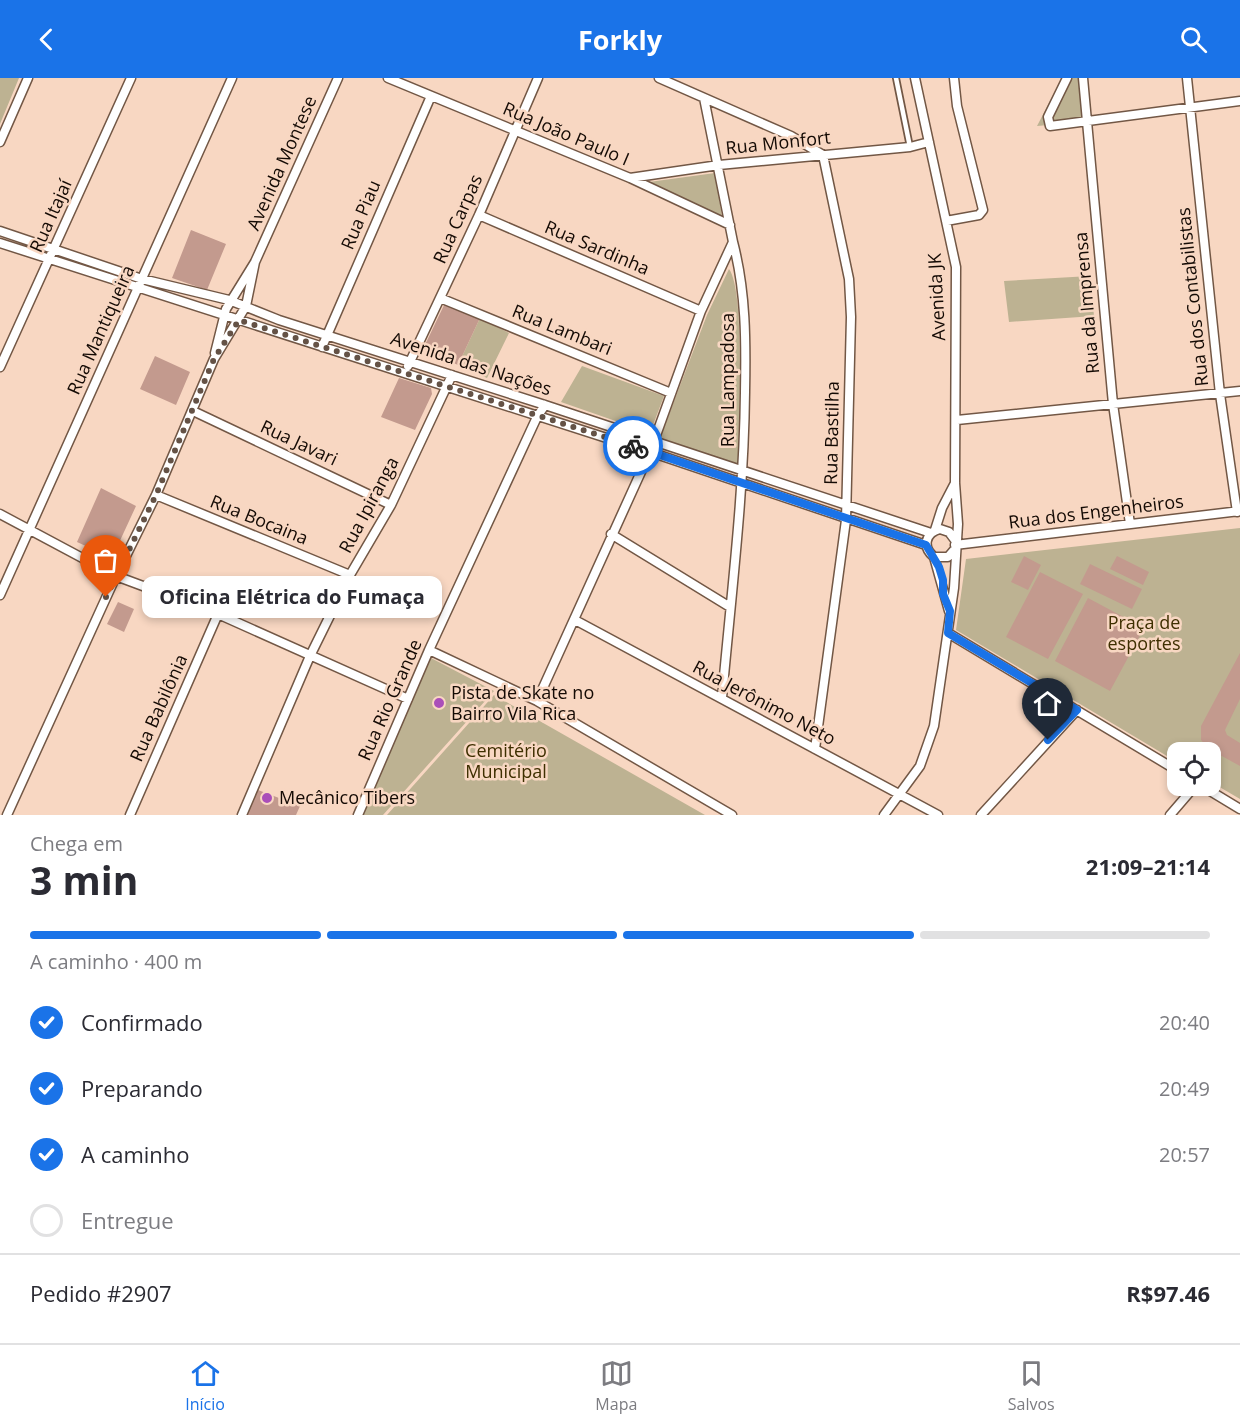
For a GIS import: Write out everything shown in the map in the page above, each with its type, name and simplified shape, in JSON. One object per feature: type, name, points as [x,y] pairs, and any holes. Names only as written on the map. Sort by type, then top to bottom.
[{"type":"street","points":[[0,142],[28,78]]},
{"type":"street","name":"Rua Itajaí","points":[[0,367],[131,78]]},
{"type":"street","name":"Rua Mantiqueira","points":[[0,595],[232,78]]},
{"type":"street","name":"Avenida Montese","points":[[7,815],[193,411],[214,359],[223,315],[229,300],[255,262],[339,78]]},
{"type":"street","name":"Rua João Paulo I","points":[[388,78],[630,178],[730,225]]},
{"type":"street","name":"Rua Carpas","points":[[405,372],[479,215],[514,129],[538,78]]},
{"type":"street","points":[[659,78],[791,136],[823,155]]},
{"type":"street","name":"Avenida JK","points":[[884,815],[901,795],[920,766],[933,726],[954,588],[958,524],[955,483],[956,267],[915,78]]},
{"type":"street","points":[[946,221],[979,214],[983,210],[957,106],[954,78]]},
{"type":"street","points":[[1067,78],[1048,122],[1050,126],[1240,100]]},
{"type":"street","name":"Rua da Imprensa","points":[[1083,78],[1113,404],[1130,524]]},
{"type":"street","name":"Rua dos Contabilistas","points":[[1187,78],[1220,393],[1239,511]]},
{"type":"street","name":"Rua Piau","points":[[322,347],[431,96]]},
{"type":"street","name":"Rua Lampadosa","points":[[704,98],[744,304],[746,338],[744,472],[722,698]]},
{"type":"street","name":"Rua Monfort","points":[[630,178],[718,165],[910,147],[929,142]]},
{"type":"street","name":"Rua Bastilha","points":[[815,749],[846,520],[851,291],[823,155]]},
{"type":"street","name":"Rua Sardinha","points":[[479,215],[701,311]]},
{"type":"street","name":"Avenida das Nações","points":[[0,231],[142,279],[229,300],[327,336],[545,405],[847,507],[933,532]]},
{"type":"street","points":[[537,701],[650,452],[701,311],[733,242]]},
{"type":"street","name":"Avenida das Nações","points":[[0,243],[138,289],[405,372],[926,545]]},
{"type":"street","name":"Avenida Montese","points":[[214,359],[246,306],[255,262]]},
{"type":"street","name":"Rua Lambari","points":[[440,298],[671,393]]},
{"type":"street","name":"Rua Ipiranga","points":[[242,815],[310,656],[350,575],[391,505],[452,375]]},
{"type":"street","points":[[957,420],[1240,391]]},
{"type":"street","name":"Rua Rio Grande","points":[[358,815],[429,650],[537,417],[545,405]]},
{"type":"street","name":"Rua Javari","points":[[193,411],[391,505]]},
{"type":"street","name":"Avenida JK","points":[[933,532],[955,483]]},
{"type":"street","name":"Rua Bocaina","points":[[156,495],[350,575]]},
{"type":"street","name":"Rua dos Engenheiros","points":[[955,545],[1239,511]]},
{"type":"street","points":[[0,514],[116,576],[218,614],[408,699]]},
{"type":"street","points":[[945,530],[955,545],[944,558],[934,557],[926,545],[933,532],[945,530]]},
{"type":"street","points":[[611,534],[730,607]]},
{"type":"street","name":"Avenida JK","points":[[934,557],[950,611]]},
{"type":"street","name":"Rua Babilônia","points":[[130,815],[218,614]]},
{"type":"street","name":"Rua Jerônimo Neto","points":[[575,620],[938,815]]},
{"type":"street","points":[[948,633],[1167,764]]},
{"type":"street","points":[[429,650],[537,701],[732,815]]},
{"type":"street","points":[[981,815],[1077,710]]},
{"type":"street","points":[[1170,815],[1186,796]]},
{"type":"street","points":[[1219,796],[1240,809]]},
{"type":"lane","points":[[896,78],[910,147]]},
{"type":"green space","points":[[0,78],[19,78],[0,124]]},
{"type":"green space","points":[[1062,78],[1079,78],[1083,122],[1037,126]]},
{"type":"green space","points":[[715,173],[722,216],[649,182]]},
{"type":"green space","points":[[729,269],[738,304],[740,393],[738,464],[660,438],[707,315]]},
{"type":"green space","points":[[1090,276],[1094,316],[1009,322],[1004,281]]},
{"type":"green space","points":[[480,318],[509,333],[487,378],[458,365]]},
{"type":"green space","points":[[582,366],[664,396],[650,433],[561,402]]},
{"type":"green space","name":"Praça de esportes","points":[[1240,528],[1240,799],[1221,788],[1221,742],[1167,742],[1167,756],[956,630],[966,559]]},
{"type":"green space","points":[[431,658],[494,691],[383,815],[360,815]]},
{"type":"green space","name":"Cemitério Municipal","points":[[494,695],[705,815],[387,815]]},
{"type":"building","points":[[191,230],[226,244],[207,290],[172,278]]},
{"type":"building","points":[[446,301],[480,318],[458,365],[423,349]]},
{"type":"building","points":[[155,356],[190,372],[176,405],[140,389]]},
{"type":"building","points":[[399,378],[431,388],[432,394],[415,430],[381,417]]},
{"type":"building","points":[[101,488],[136,506],[112,558],[77,542]]},
{"type":"building","points":[[1024,556],[1041,565],[1028,590],[1011,582]]},
{"type":"building","points":[[1117,556],[1149,572],[1143,585],[1110,569]]},
{"type":"building","points":[[1090,564],[1142,589],[1132,609],[1080,584]]},
{"type":"building","points":[[1040,572],[1083,594],[1048,659],[1006,637]]},
{"type":"building","points":[[1088,598],[1144,628],[1110,691],[1055,661]]},
{"type":"building","points":[[118,602],[134,609],[124,632],[107,624]]},
{"type":"building","points":[[1240,653],[1240,699],[1225,730],[1227,735],[1240,743],[1240,766],[1221,756],[1221,742],[1203,742],[1201,726]]},
{"type":"building","name":"Mecânico Tibers","points":[[258,790],[300,806],[296,815],[247,815]]},
{"type":"way so far","points":[[106,597],[156,495],[214,359],[239,320],[633,446]]},
{"type":"place","name":"Oficina Elétrica do Fumaça","points":[[106,597]]},
{"type":"place","name":"Pista de Skate no Bairro Vila Rica","points":[[439,703]]},
{"type":"place","name":"Mecânico Tibers","points":[[267,798]]},
{"type":"route","points":[[633,446],[846,520],[926,545],[939,567],[943,580],[943,594],[950,611],[948,633],[979,649],[1077,710],[1048,740]]}]
